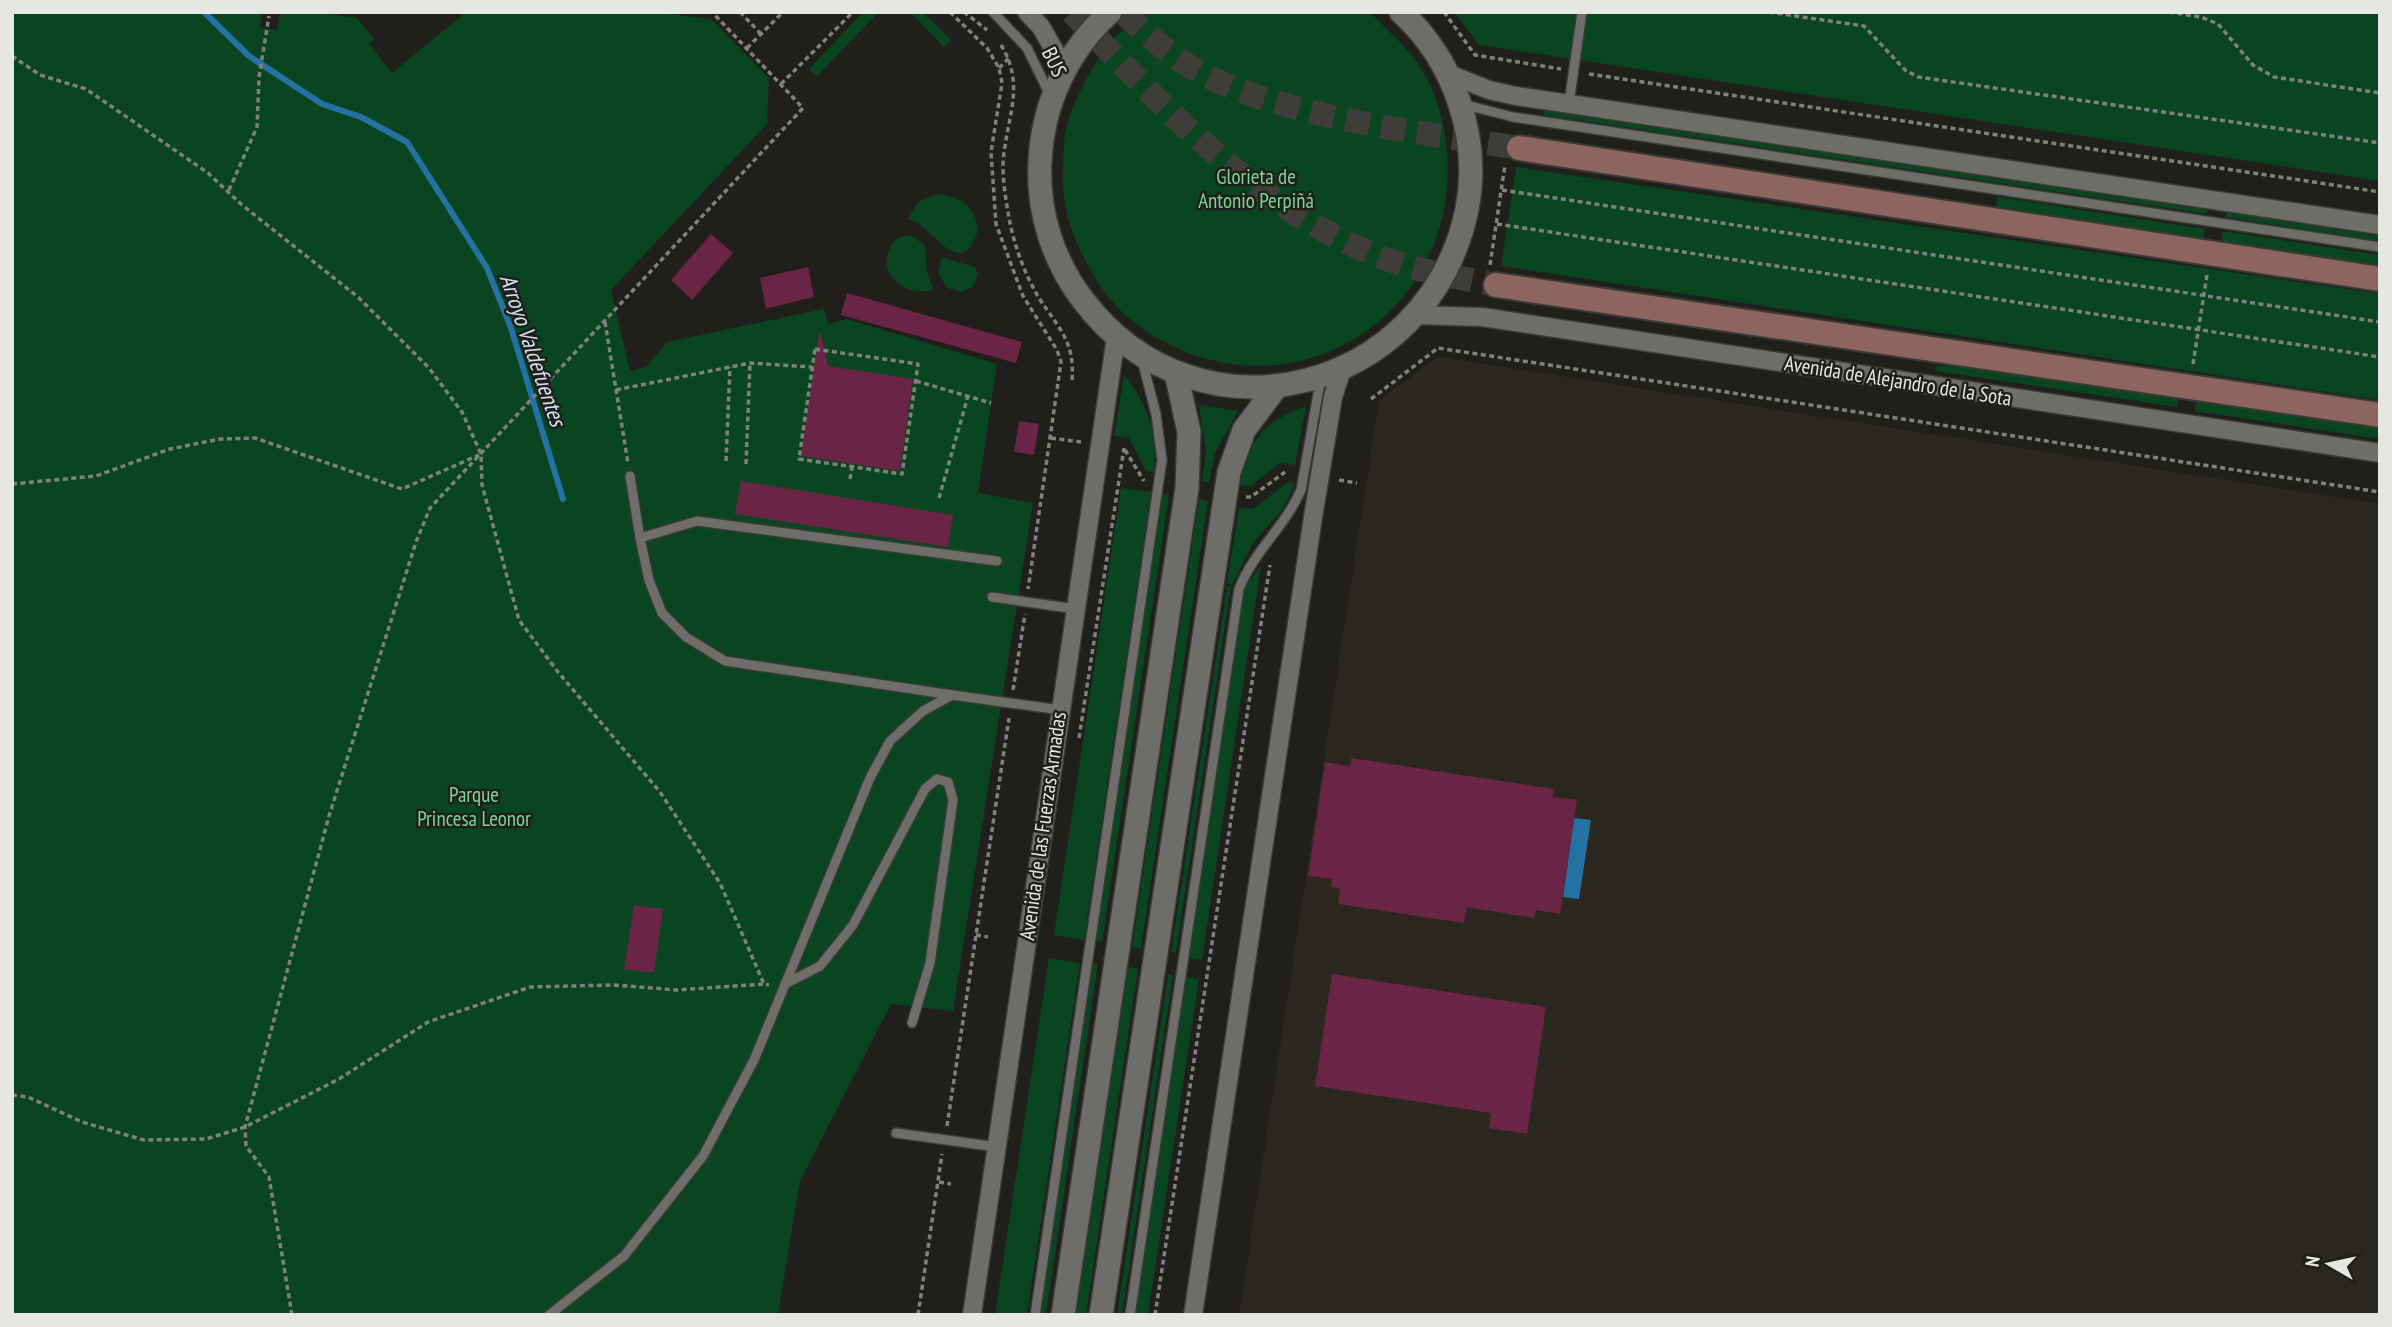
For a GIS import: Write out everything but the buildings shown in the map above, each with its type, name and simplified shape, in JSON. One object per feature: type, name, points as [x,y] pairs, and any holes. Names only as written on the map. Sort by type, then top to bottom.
[{"type":"main road","points":[[1512,156],[2380,279]]},
{"type":"main road","name":"Avenida de Alejandro de la Sota","points":[[1492,279],[2380,415]]},
{"type":"street","points":[[1027,12],[1041,27],[1065,68]]},
{"type":"street","points":[[1110,12],[1082,42],[1065,68],[1044,125],[1039,173],[1050,239],[1074,288],[1096,317],[1116,337],[1140,355],[1176,373],[1226,386],[1277,386],[1331,373],[1390,340],[1416,315],[1445,274],[1463,228],[1468,203],[1470,153],[1460,104],[1447,73],[1429,43],[1404,14]]},
{"type":"street","points":[[1447,73],[1502,93],[2380,225]]},
{"type":"street","name":"Avenida de Alejandro de la Sota","points":[[1416,315],[1482,317],[2380,453]]},
{"type":"street","name":"Avenida de las Fuerzas Armadas","points":[[972,1315],[1116,337]]},
{"type":"street","points":[[1063,1315],[1187,488],[1189,432],[1176,373]]},
{"type":"street","points":[[1193,1315],[1333,397],[1331,373]]},
{"type":"street","points":[[1101,1315],[1229,471],[1244,430],[1277,386]]},
{"type":"lane","name":"BUS","points":[[993,12],[1027,48],[1052,99]]},
{"type":"lane","points":[[1569,103],[1582,12]]},
{"type":"lane","points":[[1460,104],[1513,117],[2380,247]]},
{"type":"lane","points":[[1035,1315],[1162,460],[1160,429],[1140,355]]},
{"type":"lane","points":[[1130,1315],[1239,589],[1247,567],[1294,506],[1301,489],[1331,373]]},
{"type":"lane","points":[[630,475],[649,580],[662,613],[686,637],[725,661],[1061,710]]},
{"type":"lane","points":[[640,538],[696,520],[998,561]]},
{"type":"lane","points":[[992,597],[1076,609]]},
{"type":"lane","points":[[549,1315],[624,1256],[703,1156],[754,1060],[870,779],[890,741],[923,711],[952,695]]},
{"type":"lane","points":[[785,984],[820,966],[837,946],[853,925],[925,789],[937,779],[948,782],[953,800],[930,963],[912,1023]]},
{"type":"lane","points":[[896,1133],[997,1147]]},
{"type":"path","points":[[292,1315],[269,1177],[246,1146],[245,1127],[329,816],[416,542],[430,508],[803,108],[712,12]]},
{"type":"path","points":[[740,12],[761,34]]},
{"type":"path","points":[[747,48],[783,12]]},
{"type":"path","points":[[781,84],[852,12]]},
{"type":"path","points":[[918,1315],[1052,438],[1061,362],[1057,350],[1023,296],[996,224],[991,152],[1002,83],[999,68],[987,48],[950,12]]},
{"type":"path","points":[[964,12],[992,34]]},
{"type":"path","points":[[1444,12],[1475,55],[2380,192]]},
{"type":"path","points":[[1769,12],[1864,26],[1905,70],[1918,77],[2380,143]]},
{"type":"path","points":[[2169,12],[2201,17],[2218,24],[2253,65],[2274,77],[2380,93]]},
{"type":"path","points":[[229,190],[257,127],[260,77],[269,16]]},
{"type":"path","points":[[999,68],[1017,50]]},
{"type":"path","points":[[12,57],[40,75],[86,89],[229,190],[243,205],[358,296],[429,368],[462,412],[481,454],[482,485],[519,620],[558,672],[660,792],[720,883],[764,984]]},
{"type":"path","points":[[1492,279],[1502,190],[1512,156]]},
{"type":"path","points":[[1502,190],[2380,322]]},
{"type":"path","points":[[1497,223],[2380,357]]},
{"type":"path","points":[[2192,369],[2208,266]]},
{"type":"path","points":[[605,321],[630,475]]},
{"type":"path","points":[[1371,399],[1438,348],[2380,492]]},
{"type":"path","points":[[815,349],[918,365],[916,382],[902,474],[799,458],[815,349]]},
{"type":"path","points":[[616,390],[750,363],[812,366]]},
{"type":"path","points":[[746,464],[750,363]]},
{"type":"path","points":[[726,461],[730,367]]},
{"type":"path","points":[[916,382],[991,403]]},
{"type":"path","points":[[939,498],[968,396]]},
{"type":"path","points":[[12,484],[96,476],[170,449],[220,439],[254,438],[402,489],[481,454]]},
{"type":"path","points":[[1052,438],[1090,443]]},
{"type":"path","points":[[1112,446],[1124,448],[1141,481],[1153,483]]},
{"type":"path","points":[[850,479],[852,467]]},
{"type":"path","points":[[1240,496],[1251,497],[1284,472]]},
{"type":"path","points":[[1331,479],[1357,483]]},
{"type":"path","points":[[1155,1315],[1270,563]]},
{"type":"path","points":[[976,935],[988,937]]},
{"type":"path","points":[[12,1095],[28,1097],[82,1122],[144,1140],[206,1139],[245,1127],[339,1079],[428,1022],[530,987],[614,985],[677,990],[785,984]]},
{"type":"path","points":[[938,1182],[951,1184]]},
{"type":"shaded area","points":[[1439,357],[2380,504],[2380,1315],[1239,1315],[1379,400]]},
{"type":"green space","name":"Parque Princesa Leonor","points":[[12,12],[262,12],[260,27],[277,30],[280,12],[317,12],[357,18],[374,39],[369,44],[392,73],[466,12],[653,12],[711,19],[769,78],[767,124],[611,290],[630,371],[646,367],[667,342],[824,309],[828,324],[847,319],[997,364],[978,493],[1033,503],[953,1011],[891,1004],[800,1181],[778,1315],[12,1315]]},
{"type":"green space","points":[[863,12],[879,12],[817,76],[809,69]]},
{"type":"green space","points":[[910,12],[923,12],[951,40],[944,47]]},
{"type":"green space","name":"Glorieta de Antonio Perpiñá","points":[[1146,12],[1367,12],[1414,58],[1430,84],[1442,118],[1447,153],[1445,204],[1432,251],[1408,291],[1376,324],[1337,348],[1292,363],[1244,365],[1194,355],[1166,343],[1128,318],[1099,284],[1076,242],[1067,212],[1063,181],[1064,138],[1073,107],[1098,60],[1120,32]]},
{"type":"green space","points":[[1454,12],[2380,12],[2380,181],[1479,45]]},
{"type":"green space","points":[[1544,110],[2208,210],[2207,214],[1543,115]]},
{"type":"green space","points":[[1516,167],[2380,294],[2380,400],[1501,266]]},
{"type":"green space","points":[[938,194],[961,201],[975,217],[977,234],[970,248],[962,253],[953,252],[908,219],[918,202]]},
{"type":"green space","points":[[1998,197],[2205,229],[2203,241],[1996,209]]},
{"type":"green space","points":[[2226,212],[2380,236],[2380,241],[2225,217]]},
{"type":"green space","points":[[2223,231],[2380,255],[2380,268],[2221,244]]},
{"type":"green space","points":[[910,235],[925,245],[927,272],[933,290],[909,289],[899,284],[887,268],[890,247],[899,237]]},
{"type":"green space","points":[[942,257],[975,267],[978,274],[973,287],[962,292],[947,288],[938,273]]},
{"type":"green space","points":[[1936,366],[1973,366],[2179,396],[2177,407],[1935,371]]},
{"type":"green space","points":[[1124,375],[1145,409],[1153,433],[1154,473],[1146,471],[1129,438],[1114,436]]},
{"type":"green space","points":[[2196,399],[2380,426],[2380,439],[2195,411]]},
{"type":"green space","points":[[1199,405],[1238,411],[1215,453],[1209,482],[1202,481],[1206,452]]},
{"type":"green space","points":[[1306,406],[1295,465],[1280,463],[1251,486],[1240,485],[1248,456],[1260,435],[1278,419]]},
{"type":"green space","points":[[1288,482],[1295,483],[1283,509],[1253,543],[1232,585],[1227,583],[1239,508],[1253,509]]},
{"type":"green space","points":[[1121,488],[1151,492],[1084,940],[1054,935]]},
{"type":"green space","points":[[1163,494],[1169,495],[1102,942],[1096,941]]},
{"type":"green space","points":[[1199,499],[1208,501],[1141,948],[1132,947]]},
{"type":"green space","points":[[1261,566],[1202,960],[1189,958],[1244,588]]},
{"type":"green space","points":[[1227,586],[1231,586],[1176,953],[1171,952]]},
{"type":"green space","points":[[1049,958],[1080,963],[1027,1315],[995,1315]]},
{"type":"green space","points":[[1093,963],[1098,964],[1046,1315],[1040,1315]]},
{"type":"green space","points":[[1128,967],[1138,969],[1086,1315],[1076,1315]]},
{"type":"green space","points":[[1168,974],[1173,975],[1122,1315],[1117,1315]]},
{"type":"green space","points":[[1186,977],[1199,979],[1148,1315],[1135,1315]]},
{"type":"water","points":[[1574,818],[1591,820],[1579,899],[1563,897]]},
{"type":"waterway","name":"Arroyo Valdefuentes","points":[[204,12],[249,56],[322,104],[361,117],[407,142],[487,268],[511,328],[563,499]]},
{"type":"tunnel","points":[[1072,12],[1146,88],[1224,161],[1266,194],[1310,223],[1357,247],[1407,266],[1496,285]]},
{"type":"tunnel","points":[[1123,12],[1181,61],[1238,89],[1276,102],[1357,122],[1519,148]]}]
